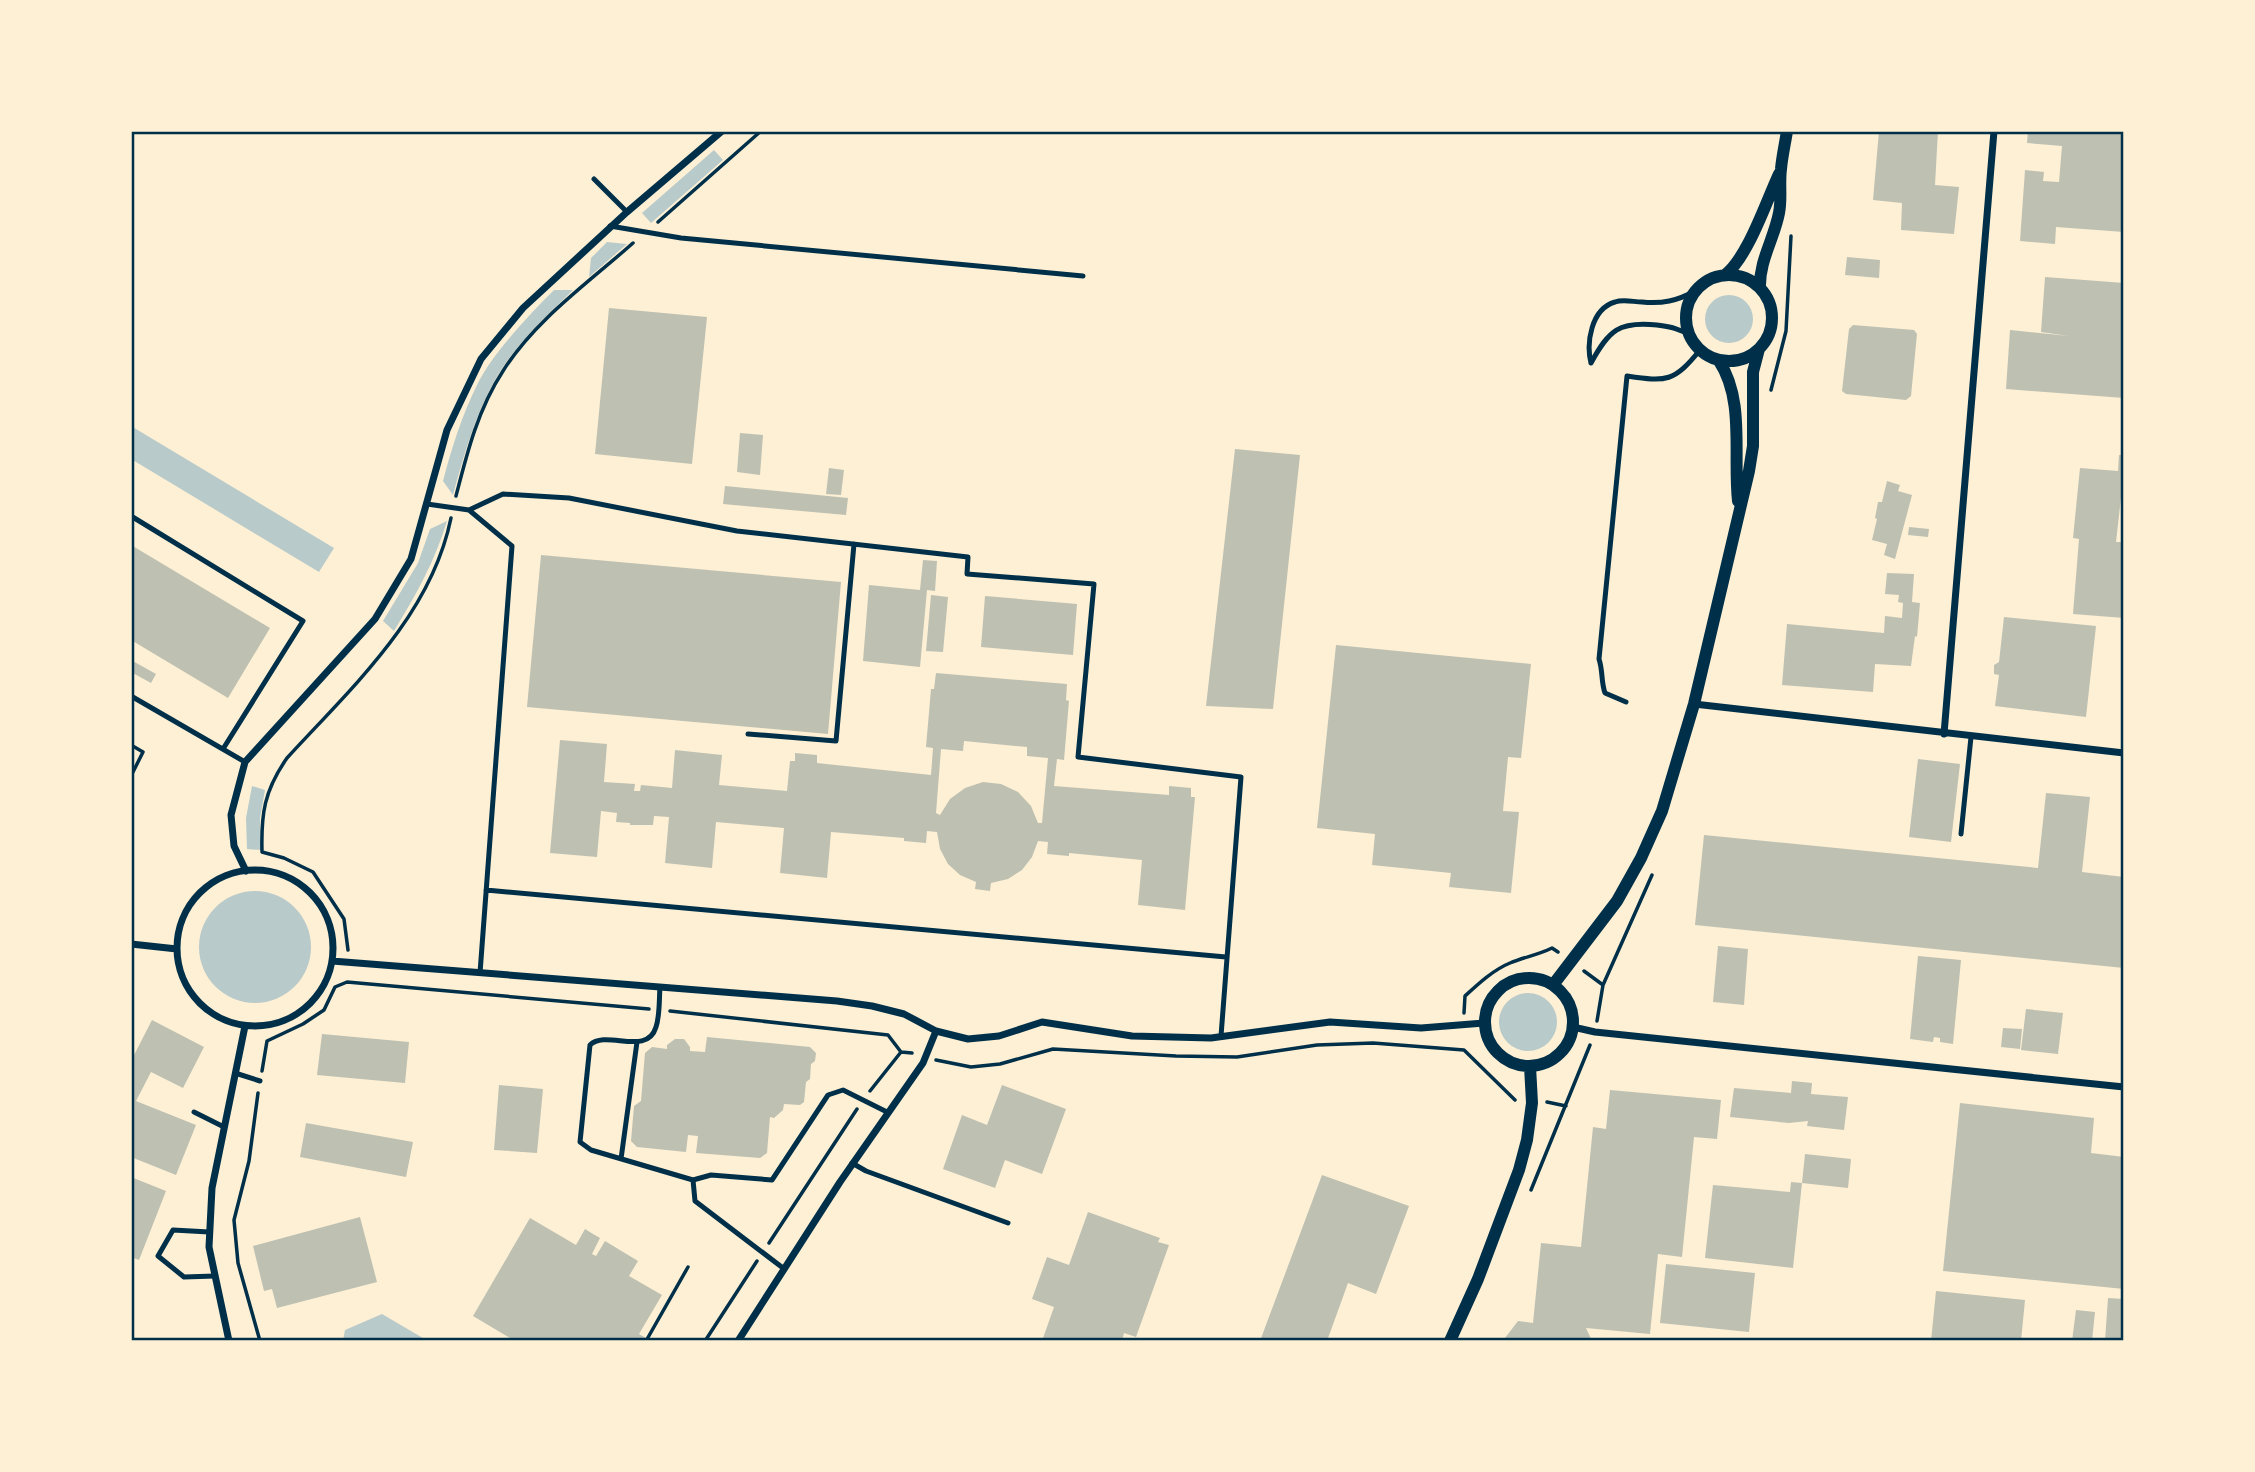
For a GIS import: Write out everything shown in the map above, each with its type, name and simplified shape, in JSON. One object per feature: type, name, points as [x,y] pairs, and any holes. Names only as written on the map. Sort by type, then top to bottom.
[{"type":"street","points":[[246,871],[234,846],[231,815],[245,762],[375,619],[411,559],[447,430],[481,359],[523,308],[610,226],[722,131]]},
{"type":"street","points":[[1780,170],[1734,267],[1725,275],[1706,281],[1695,291],[1686,311],[1689,335],[1700,350],[1718,360],[1738,361],[1759,349],[1768,338],[1772,321],[1769,303],[1760,288],[1759,275],[1778,216],[1781,198],[1780,170],[1787,131]]},
{"type":"street","points":[[1944,734],[1994,131]]},
{"type":"street","points":[[1725,275],[1744,278],[1760,288]]},
{"type":"street","points":[[1553,985],[1616,901],[1642,859],[1662,811],[1694,704],[1749,471],[1753,446],[1752,372],[1759,349]]},
{"type":"street","points":[[1718,360],[1734,398],[1739,508]]},
{"type":"street","points":[[1694,704],[2124,753]]},
{"type":"street","points":[[246,871],[270,871],[293,879],[312,894],[326,914],[333,937],[332,961],[325,984],[311,1003],[302,1010],[292,1017],[269,1025],[245,1026],[224,1020],[205,1008],[190,991],[180,971],[177,949],[180,927],[190,906],[205,888],[224,876],[246,871]]},
{"type":"street","points":[[131,944],[177,949]]},
{"type":"street","points":[[332,961],[872,1006],[904,1014],[936,1031],[968,1039],[999,1036],[1042,1022],[1132,1036],[1221,1036],[1331,1022],[1421,1028],[1484,1023]]},
{"type":"street","points":[[1535,978],[1553,985],[1569,1003],[1573,1027],[1568,1042],[1558,1055],[1545,1063],[1530,1066],[1513,1063],[1498,1054],[1488,1040],[1484,1023],[1488,1004],[1499,989],[1516,979],[1535,978]]},
{"type":"street","points":[[229,1341],[208,1247],[212,1188],[245,1026]]},
{"type":"street","points":[[1573,1027],[1595,1032],[2124,1087]]},
{"type":"street","points":[[737,1341],[852,1163],[923,1063],[936,1031]]},
{"type":"street","points":[[1450,1341],[1478,1279],[1527,1140],[1532,1103],[1530,1066]]},
{"type":"lane","points":[[594,178],[626,212]]},
{"type":"lane","points":[[610,226],[681,238],[1083,276]]},
{"type":"lane","points":[[1689,335],[1669,327],[1634,323],[1622,326],[1609,335],[1591,363],[1588,350],[1597,319],[1613,302],[1673,301],[1695,291]]},
{"type":"lane","points":[[1626,702],[1605,693],[1599,659],[1628,376],[1664,379],[1675,376],[1700,350]]},
{"type":"lane","points":[[469,510],[503,494],[569,498],[737,531],[968,557],[967,574],[1094,584],[1078,757],[1241,777],[1221,1036]]},
{"type":"lane","points":[[427,504],[469,510],[512,546],[480,972]]},
{"type":"lane","points":[[131,516],[303,621],[223,749]]},
{"type":"lane","points":[[748,734],[836,741],[854,544]]},
{"type":"lane","points":[[131,696],[245,762]]},
{"type":"lane","points":[[1961,834],[1971,737]]},
{"type":"lane","points":[[486,890],[1226,957]]},
{"type":"lane","points":[[660,987],[655,1031],[637,1042],[600,1039],[590,1045],[580,1142],[591,1150],[692,1180],[711,1175],[772,1180],[828,1095],[843,1090],[887,1112]]},
{"type":"lane","points":[[621,1158],[627,1099],[637,1042]]},
{"type":"lane","points":[[235,1073],[260,1081]]},
{"type":"lane","points":[[194,1112],[224,1127]]},
{"type":"lane","points":[[852,1163],[866,1171],[1007,1223]]},
{"type":"lane","points":[[692,1180],[695,1201],[783,1268]]},
{"type":"lane","points":[[209,1232],[173,1230],[158,1256],[184,1277],[215,1276]]},
{"type":"path","points":[[260,1341],[238,1264],[234,1220],[249,1161],[267,1041],[303,1024],[324,1010],[335,987],[347,982],[348,962],[344,919],[313,872],[284,858],[262,852],[261,818],[276,775],[287,758],[383,655],[423,594],[448,536],[453,507],[474,431],[502,371],[540,324],[761,131]]},
{"type":"path","points":[[131,746],[143,752],[131,776]]},
{"type":"path","points":[[1463,1025],[1465,996],[1488,976],[1508,963],[1537,956],[1552,948],[1603,985]]},
{"type":"path","points":[[940,1062],[971,1067],[1000,1064],[1053,1049],[1237,1057],[1317,1045],[1373,1042],[1464,1050],[1513,1099],[1532,1103],[1554,1102],[1566,1106]]},
{"type":"path","points":[[705,1341],[863,1101],[901,1052]]},
{"type":"path","points":[[646,1341],[688,1267]]},
{"type":"shaded area","points":[[714,150],[723,160],[651,223],[642,213]]},
{"type":"shaded area","points":[[607,242],[627,244],[589,277],[591,258]]},
{"type":"shaded area","points":[[554,290],[573,290],[526,338],[501,370],[478,415],[453,495],[443,481],[458,431],[478,383],[502,347]]},
{"type":"shaded area","points":[[1729,295],[1746,302],[1753,319],[1746,336],[1729,343],[1712,336],[1705,319],[1712,302]]},
{"type":"shaded area","points":[[131,426],[334,548],[319,572],[131,459]]},
{"type":"shaded area","points":[[447,521],[424,578],[394,631],[383,621],[418,563],[430,529]]},
{"type":"shaded area","points":[[252,786],[265,790],[260,818],[261,850],[247,849],[246,818]]},
{"type":"shaded area","points":[[255,891],[276,895],[295,907],[307,926],[311,947],[307,968],[295,987],[276,999],[255,1003],[234,999],[215,987],[203,968],[199,947],[203,926],[215,907],[234,895]]},
{"type":"shaded area","points":[[1528,993],[1539,995],[1552,1006],[1557,1022],[1555,1033],[1544,1046],[1528,1051],[1517,1049],[1504,1038],[1499,1022],[1501,1011],[1512,998]]},
{"type":"shaded area","points":[[382,1314],[428,1341],[343,1341],[345,1330]]},
{"type":"building","points":[[1879,131],[1938,131],[1935,185],[1959,187],[1954,234],[1901,230],[1902,203],[1873,200]]},
{"type":"building","points":[[2028,131],[2124,131],[2124,232],[2056,227],[2055,244],[2020,241],[2025,170],[2044,172],[2043,181],[2059,182],[2062,146],[2027,143]]},
{"type":"building","points":[[1847,257],[1880,260],[1879,278],[1845,275]]},
{"type":"building","points":[[2045,277],[2124,283],[2124,398],[2006,389],[2010,330],[2069,336],[2041,332]]},
{"type":"building","points":[[609,308],[707,317],[692,464],[595,454]]},
{"type":"building","points":[[1853,325],[1914,330],[1917,334],[1911,396],[1906,400],[1846,394],[1842,391],[1849,329]]},
{"type":"building","points":[[740,433],[763,435],[760,475],[737,472]]},
{"type":"building","points":[[1235,449],[1300,455],[1273,709],[1206,706]]},
{"type":"building","points":[[2119,455],[2124,455],[2124,471],[2116,542],[2124,542],[2124,618],[2073,614],[2079,539],[2073,538],[2080,468],[2118,471]]},
{"type":"building","points":[[829,468],[844,470],[841,495],[826,494]]},
{"type":"building","points":[[1887,481],[1900,485],[1898,491],[1912,495],[1895,559],[1884,555],[1887,544],[1872,540],[1878,502],[1882,502]]},
{"type":"building","points":[[725,486],[848,498],[846,515],[723,504]]},
{"type":"building","points":[[1909,527],[1929,529],[1928,537],[1908,535]]},
{"type":"building","points":[[131,545],[270,628],[228,698],[131,640]]},
{"type":"building","points":[[541,555],[841,582],[828,734],[527,707]]},
{"type":"building","points":[[923,560],[937,561],[935,591],[927,590],[920,667],[863,661],[869,585],[920,590]]},
{"type":"building","points":[[1887,573],[1914,574],[1912,602],[1920,603],[1911,666],[1875,664],[1873,692],[1782,685],[1787,624],[1884,633],[1885,616],[1902,618],[1903,603],[1898,602],[1899,595],[1885,594]]},
{"type":"building","points":[[931,595],[948,597],[943,652],[926,651]]},
{"type":"building","points":[[985,596],[1077,604],[1073,655],[981,647]]},
{"type":"building","points":[[2004,617],[2096,626],[2086,717],[1995,706],[1999,675],[1994,674],[1994,665],[1999,662]]},
{"type":"building","points":[[1336,645],[1531,664],[1521,758],[1508,757],[1503,811],[1519,812],[1511,893],[1449,887],[1451,873],[1372,865],[1375,834],[1317,828]]},
{"type":"building","points":[[131,660],[156,674],[151,683],[131,672]]},
{"type":"building","points":[[936,673],[1067,684],[1066,700],[1069,701],[1064,760],[1057,759],[1054,786],[1169,795],[1169,786],[1191,788],[1191,797],[1195,797],[1185,910],[1138,905],[1142,860],[1069,853],[1069,856],[1047,854],[1048,842],[1038,841],[1032,857],[1022,870],[1008,879],[991,883],[990,891],[975,889],[976,882],[960,875],[948,864],[940,849],[937,832],[927,831],[926,843],[904,841],[904,838],[831,832],[827,878],[780,873],[784,828],[716,822],[712,868],[665,863],[669,817],[654,816],[653,825],[630,825],[616,822],[617,813],[601,811],[597,857],[550,853],[560,740],[607,744],[604,782],[635,784],[634,791],[640,791],[641,785],[672,788],[675,750],[722,755],[719,785],[787,791],[790,761],[795,761],[795,753],[817,755],[817,763],[931,775],[933,748],[926,747],[931,689],[934,689]],"holes":[[[964,741],[1027,747],[1027,756],[1048,758],[1042,823],[1038,823],[1031,806],[1018,792],[1001,784],[983,782],[965,788],[950,799],[940,815],[936,813],[941,749],[963,751]]]},
{"type":"building","points":[[1918,759],[1960,764],[1951,842],[1909,837]]},
{"type":"building","points":[[2046,793],[2090,797],[2082,872],[2124,877],[2124,968],[1695,925],[1704,835],[2038,868]]},
{"type":"building","points":[[1718,946],[1748,949],[1744,1005],[1713,1002]]},
{"type":"building","points":[[1918,956],[1961,960],[1953,1044],[1940,1042],[1940,1038],[1934,1037],[1933,1042],[1910,1039]]},
{"type":"building","points":[[2026,1009],[2063,1013],[2058,1054],[2021,1050]]},
{"type":"building","points":[[152,1020],[204,1047],[183,1088],[151,1072],[136,1101],[196,1125],[176,1175],[131,1157],[131,1061]]},
{"type":"building","points":[[2003,1028],[2022,1029],[2020,1049],[2001,1047]]},
{"type":"building","points":[[322,1034],[409,1042],[405,1083],[317,1075]]},
{"type":"building","points":[[707,1037],[810,1047],[816,1053],[815,1061],[811,1064],[810,1079],[806,1082],[804,1102],[800,1105],[784,1104],[783,1110],[774,1118],[770,1117],[767,1153],[760,1158],[696,1153],[698,1136],[688,1135],[686,1152],[637,1147],[631,1141],[634,1106],[641,1101],[645,1053],[652,1047],[667,1049],[667,1045],[675,1039],[684,1039],[690,1051],[705,1052]]},
{"type":"building","points":[[1792,1081],[1812,1083],[1811,1094],[1848,1097],[1844,1130],[1807,1126],[1808,1121],[1789,1123],[1730,1117],[1734,1088],[1791,1093]]},
{"type":"building","points":[[499,1085],[543,1089],[537,1153],[494,1150]]},
{"type":"building","points":[[1002,1085],[1066,1109],[1042,1174],[1005,1160],[995,1188],[943,1169],[962,1115],[987,1125]]},
{"type":"building","points":[[1610,1090],[1721,1100],[1717,1139],[1694,1137],[1682,1257],[1658,1254],[1650,1334],[1586,1328],[1592,1341],[1506,1341],[1505,1338],[1518,1321],[1533,1323],[1541,1243],[1581,1247],[1593,1127],[1606,1129]]},
{"type":"building","points":[[1960,1103],[2094,1118],[2091,1153],[2124,1157],[2124,1289],[1943,1271]]},
{"type":"building","points":[[306,1123],[413,1142],[406,1177],[300,1157]]},
{"type":"building","points":[[1805,1154],[1851,1159],[1848,1188],[1802,1183]]},
{"type":"building","points":[[1322,1175],[1409,1206],[1376,1294],[1348,1283],[1327,1341],[1260,1341]]},
{"type":"building","points":[[131,1177],[166,1191],[139,1260],[131,1257]]},
{"type":"building","points":[[1791,1182],[1802,1183],[1793,1268],[1705,1258],[1713,1185],[1790,1192]]},
{"type":"building","points":[[1088,1212],[1160,1238],[1158,1242],[1169,1245],[1136,1337],[1124,1333],[1122,1341],[1042,1341],[1054,1307],[1032,1299],[1047,1257],[1069,1265]]},
{"type":"building","points":[[360,1217],[377,1282],[277,1308],[272,1289],[264,1291],[253,1246]]},
{"type":"building","points":[[530,1218],[576,1245],[585,1229],[600,1238],[592,1254],[596,1256],[605,1241],[638,1261],[629,1276],[662,1295],[639,1334],[651,1341],[515,1341],[473,1316]]},
{"type":"building","points":[[1666,1264],[1755,1273],[1749,1332],[1660,1323]]},
{"type":"building","points":[[1936,1291],[2025,1300],[2021,1341],[1931,1341]]},
{"type":"building","points":[[2108,1298],[2124,1299],[2124,1341],[2105,1341]]},
{"type":"building","points":[[2076,1310],[2095,1312],[2092,1341],[2072,1341]]}]
